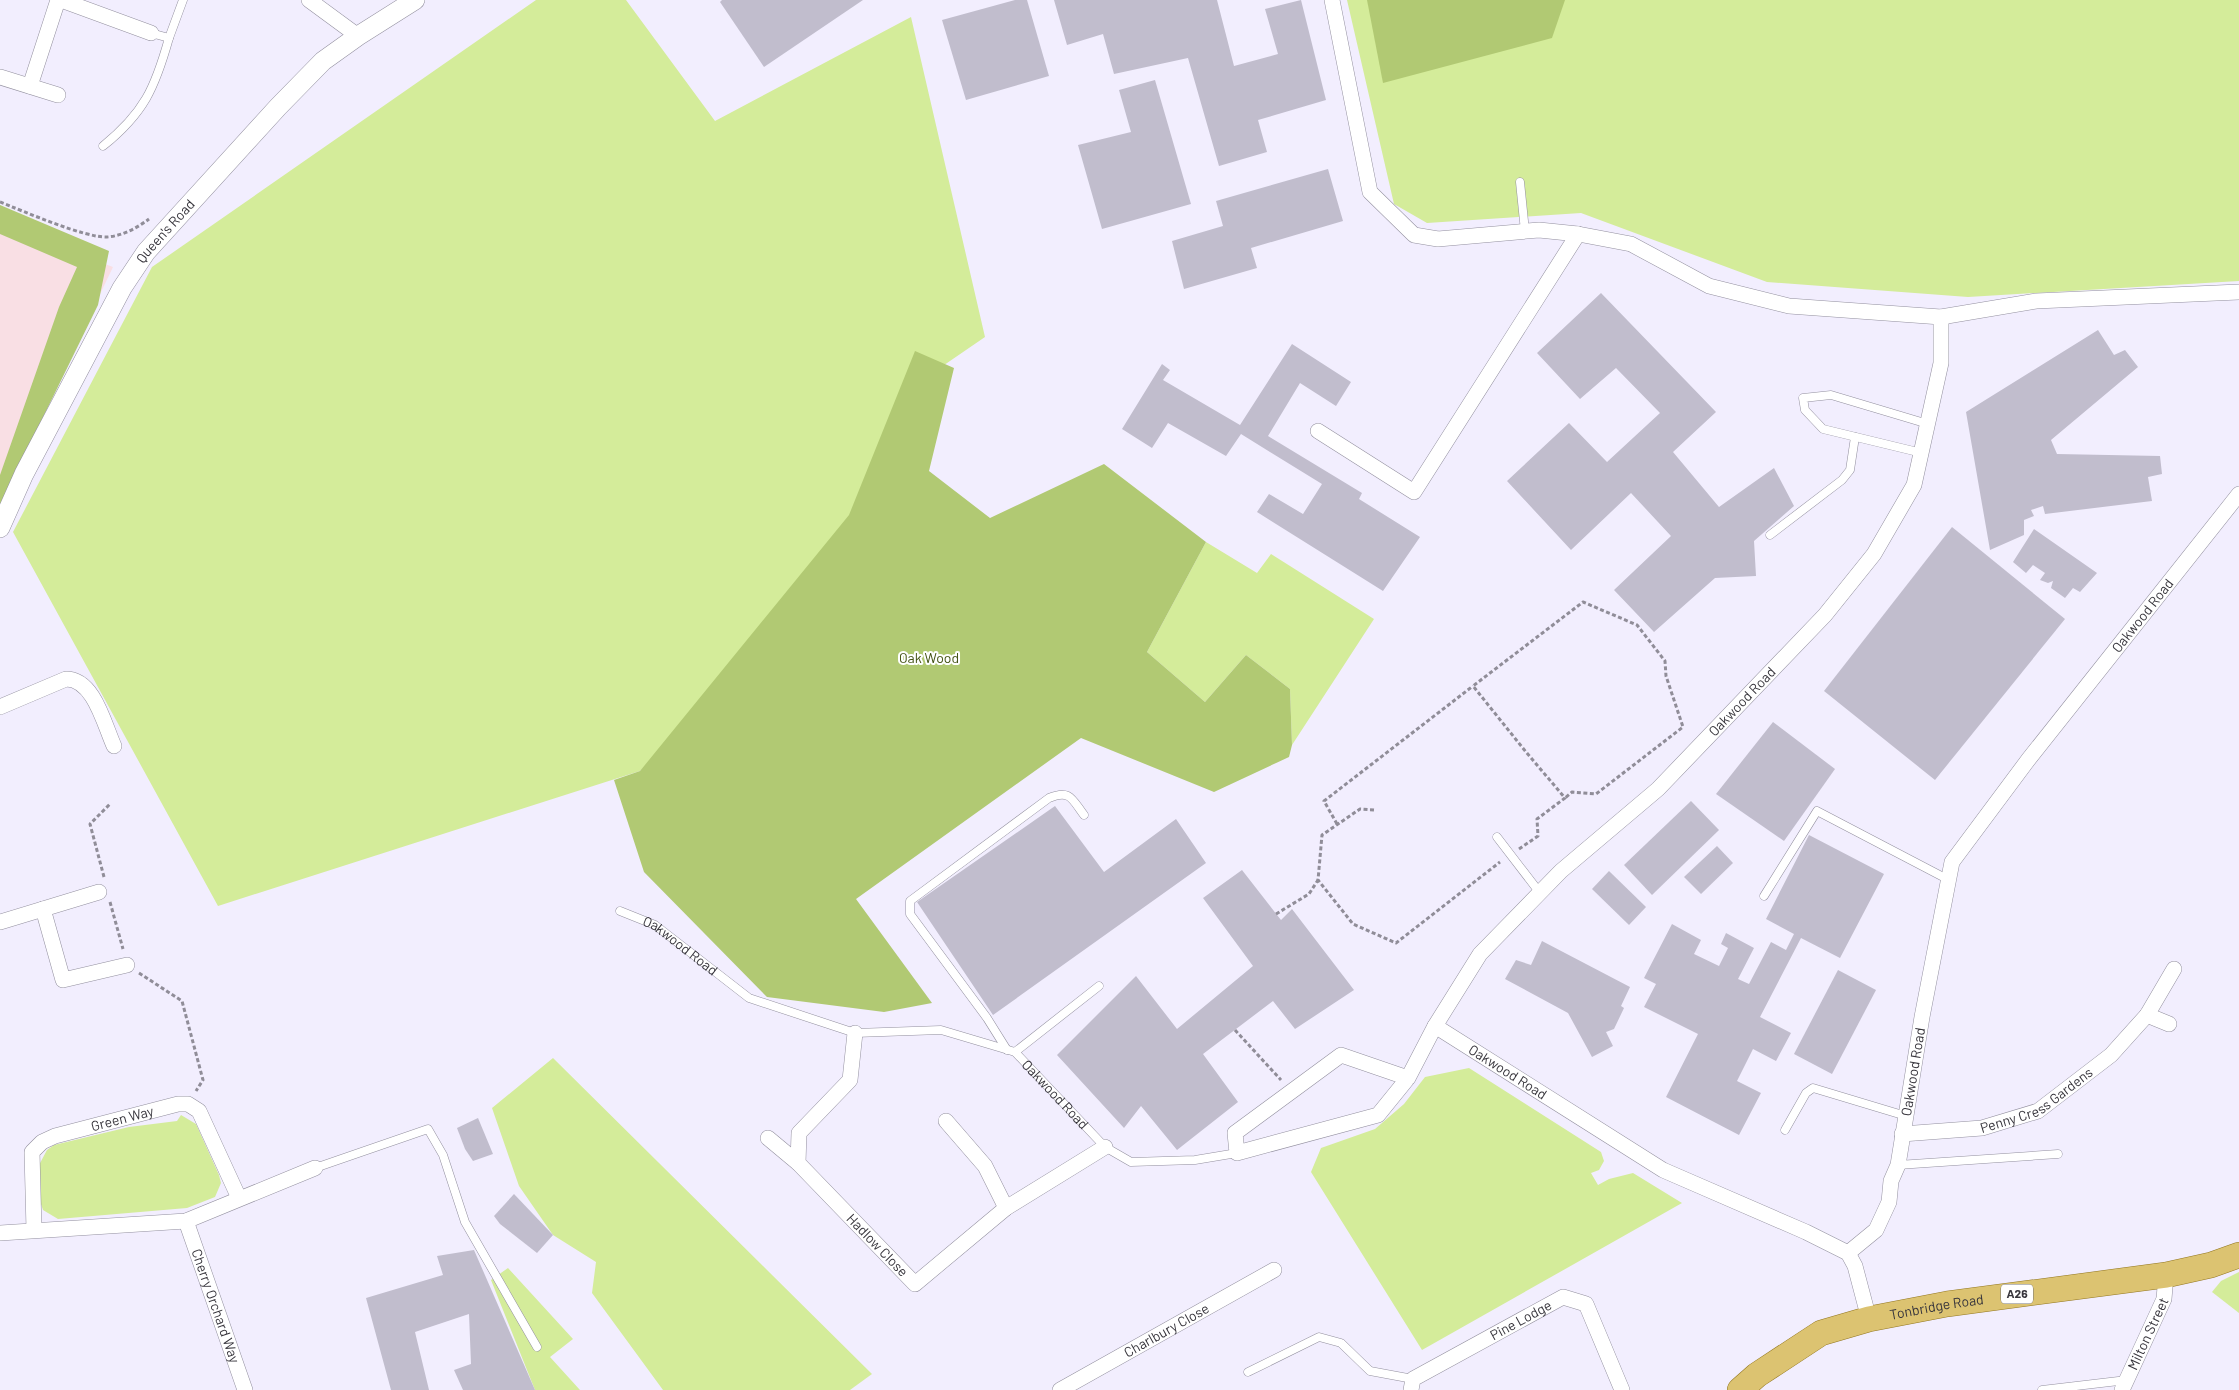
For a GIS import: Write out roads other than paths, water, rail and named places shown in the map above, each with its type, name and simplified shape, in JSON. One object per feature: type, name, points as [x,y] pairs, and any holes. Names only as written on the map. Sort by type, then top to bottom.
[{"type":"main road","name":"Tonbridge Road","points":[[1740,1390],[1758,1375],[1821,1333],[1869,1319],[1947,1304],[2166,1275],[2239,1255]]},
{"type":"street","points":[[30,86],[59,0],[151,33]]},
{"type":"street","points":[[309,0],[358,36]]},
{"type":"street","name":"Queen's Road","points":[[0,528],[24,474],[122,288],[146,252],[278,107],[323,61],[415,0]]},
{"type":"street","points":[[1332,0],[1370,192],[1414,235],[1438,239],[1539,230],[1578,234],[1631,244],[1709,286],[1789,306],[1941,317],[2036,301],[2239,292]]},
{"type":"street","points":[[0,77],[58,95]]},
{"type":"street","points":[[1318,431],[1414,492],[1578,234]]},
{"type":"street","name":"Oakwood Road","points":[[1237,1153],[1378,1115],[1408,1078],[1434,1026],[1480,954],[1561,871],[1658,789],[1825,615],[1878,547],[1914,485],[1941,362],[1941,317]]},
{"type":"street","name":"Oakwood Road","points":[[1434,1026],[1663,1170],[1806,1232],[1848,1253],[1876,1230],[1889,1202],[1890,1181],[1898,1165],[1902,1134],[1952,862],[2028,760],[2239,494]]},
{"type":"street","points":[[0,707],[66,679],[72,679],[81,683],[93,697],[114,746]]},
{"type":"street","points":[[0,922],[105,891]]},
{"type":"street","points":[[43,910],[63,980],[127,965]]},
{"type":"street","name":"Penny Cress Gardens","points":[[1902,1134],[1982,1128],[2038,1111],[2110,1055],[2147,1015],[2174,969]]},
{"type":"street","points":[[2147,1015],[2169,1024]]},
{"type":"street","points":[[798,1162],[799,1133],[850,1080],[855,1033]]},
{"type":"street","points":[[1237,1153],[1235,1133],[1341,1055],[1408,1078]]},
{"type":"street","name":"Green Way","points":[[34,1230],[32,1152],[42,1142],[55,1136],[168,1107],[188,1104],[199,1111],[239,1198]]},
{"type":"street","points":[[946,1122],[985,1166],[1006,1208]]},
{"type":"street","name":"Hadlow Close","points":[[768,1138],[798,1162],[915,1284],[1006,1208],[1105,1146]]},
{"type":"street","points":[[0,1233],[186,1221],[315,1168]]},
{"type":"street","name":"Cherry Orchard Way","points":[[186,1221],[245,1390]]},
{"type":"street","points":[[1848,1253],[1855,1266],[1869,1319]]},
{"type":"street","name":"Charlbury Close","points":[[1060,1390],[1274,1270]]},
{"type":"street","name":"Milton Street","points":[[2124,1385],[2164,1299],[2166,1275]]},
{"type":"street","name":"Pine Lodge","points":[[1412,1384],[1563,1297],[1586,1304],[1622,1390]]},
{"type":"lane","points":[[103,146],[131,122],[143,105],[161,65],[183,0]]},
{"type":"lane","points":[[151,33],[169,38]]},
{"type":"lane","points":[[1520,182],[1525,231]]},
{"type":"lane","points":[[1922,453],[1823,429],[1805,410],[1804,398],[1831,396],[1928,424]]},
{"type":"lane","points":[[1770,535],[1842,480],[1850,470],[1855,437]]},
{"type":"lane","points":[[1084,815],[1070,796],[1064,794],[1049,798],[910,901],[910,914],[1011,1051],[1099,986]]},
{"type":"lane","points":[[1764,896],[1817,811],[1949,880]]},
{"type":"lane","points":[[1497,837],[1540,893]]},
{"type":"lane","name":"Oakwood Road","points":[[620,911],[655,926],[749,998],[855,1033],[941,1030],[1011,1051],[1105,1146],[1131,1162],[1195,1160],[1237,1153]]},
{"type":"lane","points":[[1785,1130],[1806,1092],[1812,1088],[1906,1116]]},
{"type":"lane","points":[[315,1168],[428,1129],[443,1155],[465,1222],[538,1347]]},
{"type":"lane","points":[[1898,1165],[2058,1154]]},
{"type":"lane","points":[[1248,1372],[1319,1337],[1341,1344],[1370,1371],[1412,1384]]},
{"type":"lane","points":[[2042,1390],[2124,1385]]},
{"type":"park label","name":"Oak Wood","points":[[929,658]]}]
